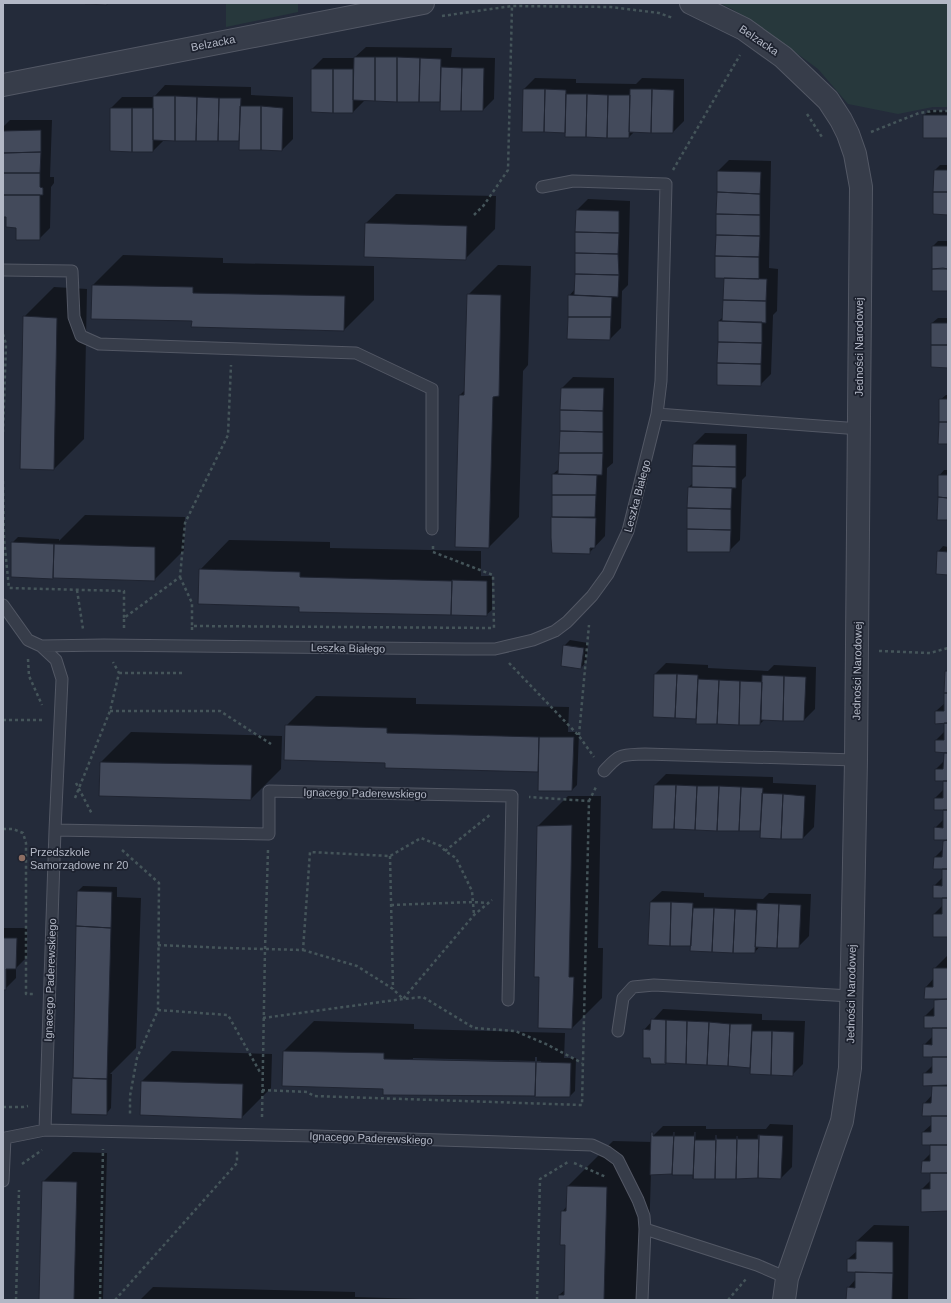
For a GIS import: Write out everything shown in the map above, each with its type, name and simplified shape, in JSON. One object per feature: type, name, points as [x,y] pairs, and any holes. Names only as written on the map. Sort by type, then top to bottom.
[{"type":"street","name":"Belzacka","points":[[3,85],[423,3]]},
{"type":"street","name":"Belzacka","points":[[691,3],[744,29],[783,58]]},
{"type":"street","name":"Jedności Narodowej","points":[[783,58],[828,100],[841,120],[848,134],[858,171],[861,187],[862,211],[859,304],[860,429],[850,1068],[842,1121],[787,1278],[784,1300]]},
{"type":"lane","points":[[542,187],[573,181],[666,184]]},
{"type":"lane","name":"Leszka Białego","points":[[41,646],[104,645],[465,650],[495,649],[533,640],[555,631],[567,622],[592,596],[608,574],[628,531],[657,414],[661,381],[666,184]]},
{"type":"lane","points":[[3,270],[72,271],[74,317],[81,336],[99,344],[356,353],[432,388],[432,529]]},
{"type":"lane","points":[[657,414],[860,429]]},
{"type":"lane","points":[[3,605],[28,640],[41,646]]},
{"type":"lane","name":"Ignacego Paderewskiego","points":[[41,646],[56,660],[62,679],[60,830],[45,1130]]},
{"type":"lane","points":[[604,771],[617,757],[627,754],[856,760]]},
{"type":"lane","name":"Ignacego Paderewskiego","points":[[269,834],[269,791],[512,796]]},
{"type":"lane","points":[[508,1000],[512,796]]},
{"type":"lane","points":[[60,830],[269,834]]},
{"type":"lane","points":[[618,1031],[623,998],[634,987],[654,985],[851,996]]},
{"type":"lane","name":"Ignacego Paderewskiego","points":[[3,1181],[4,1136],[45,1130],[238,1134],[592,1145],[607,1152],[618,1160],[638,1200],[644,1216],[645,1228],[642,1300]]},
{"type":"lane","points":[[645,1228],[757,1265],[787,1278]]},
{"type":"path","points":[[474,215],[484,206],[508,170],[512,6]]},
{"type":"path","points":[[666,184],[740,54]]},
{"type":"path","points":[[870,133],[919,113],[948,111]]},
{"type":"path","points":[[3,334],[6,344],[3,432]]},
{"type":"path","points":[[192,626],[192,603],[180,577],[185,523],[228,435],[231,348]]},
{"type":"path","points":[[3,481],[4,539],[9,588],[124,591],[124,632]]},
{"type":"path","points":[[432,529],[433,552],[493,575],[495,649],[578,736],[604,771],[589,801]]},
{"type":"path","points":[[124,618],[180,577]]},
{"type":"path","points":[[60,830],[79,790],[110,711],[119,673],[104,645],[84,632],[77,590]]},
{"type":"path","points":[[578,736],[592,596]]},
{"type":"path","points":[[28,640],[29,676],[42,705]]},
{"type":"path","points":[[857,650],[930,653],[948,648]]},
{"type":"path","points":[[119,673],[184,673]]},
{"type":"path","points":[[110,711],[220,712],[271,744]]},
{"type":"path","points":[[3,720],[49,720]]},
{"type":"path","points":[[76,783],[102,830],[159,883],[158,1010],[137,1058],[130,1096],[130,1132]]},
{"type":"path","points":[[445,852],[512,796]]},
{"type":"path","points":[[3,829],[13,829],[24,833],[26,843],[26,994],[37,994]]},
{"type":"path","points":[[262,1135],[263,1018],[269,834]]},
{"type":"path","points":[[304,950],[310,852],[390,856],[421,838],[441,846],[445,852],[456,858],[472,891],[474,915]]},
{"type":"path","points":[[390,856],[393,989]]},
{"type":"path","points":[[403,999],[474,915],[510,886]]},
{"type":"path","points":[[391,905],[473,902],[488,903]]},
{"type":"path","points":[[158,945],[304,950],[356,966],[393,989],[403,999]]},
{"type":"path","points":[[263,1018],[423,997],[474,1028],[515,1031],[546,1044],[582,1063]]},
{"type":"path","points":[[158,1010],[228,1016],[262,1075]]},
{"type":"path","points":[[115,1300],[237,1163],[238,1134]]},
{"type":"path","points":[[100,1300],[103,1143]]},
{"type":"path","points":[[19,1166],[43,1149]]},
{"type":"path","points":[[537,1300],[540,1179],[570,1161],[608,1178]]},
{"type":"path","points":[[16,1300],[19,1190]]},
{"type":"path","points":[[728,1300],[746,1279],[751,1277]]},
{"type":"shaded area","points":[[226,3],[298,3],[298,12],[226,27]]},
{"type":"shaded area","points":[[719,3],[948,3],[948,107],[933,107],[898,114],[848,104],[818,69],[769,33],[732,9]]},
{"type":"building","points":[[107,3],[107,5],[85,4]]},
{"type":"building","points":[[354,57],[375,57],[375,101],[353,100]]},
{"type":"building","points":[[375,57],[397,57],[397,102],[375,101]]},
{"type":"building","points":[[397,57],[420,58],[419,102],[397,102]]},
{"type":"building","points":[[420,58],[441,59],[440,102],[419,102]]},
{"type":"building","points":[[441,67],[462,68],[461,111],[440,111]]},
{"type":"building","points":[[462,68],[484,68],[483,111],[461,111]]},
{"type":"building","points":[[311,69],[333,69],[333,113],[311,112]]},
{"type":"building","points":[[333,69],[353,69],[353,113],[333,113]]},
{"type":"building","points":[[523,89],[545,89],[544,132],[522,132]]},
{"type":"building","points":[[545,89],[566,90],[565,133],[544,132]]},
{"type":"building","points":[[630,89],[652,89],[651,133],[629,132]]},
{"type":"building","points":[[652,89],[674,90],[673,133],[651,133]]},
{"type":"building","points":[[566,94],[587,94],[586,137],[565,137]]},
{"type":"building","points":[[587,94],[608,95],[607,138],[586,137]]},
{"type":"building","points":[[608,95],[630,95],[629,138],[607,138]]},
{"type":"building","points":[[153,96],[175,96],[175,141],[153,140]]},
{"type":"building","points":[[175,96],[197,97],[196,141],[175,141]]},
{"type":"building","points":[[197,97],[219,98],[218,141],[196,141]]},
{"type":"building","points":[[219,98],[241,98],[239,141],[218,141]]},
{"type":"building","points":[[240,106],[261,106],[261,150],[239,150]]},
{"type":"building","points":[[261,106],[283,108],[282,151],[261,150]]},
{"type":"building","points":[[110,108],[132,108],[132,152],[110,151]]},
{"type":"building","points":[[132,108],[153,108],[153,152],[132,152]]},
{"type":"building","points":[[923,115],[948,115],[948,138],[923,138]]},
{"type":"building","points":[[41,130],[41,152],[3,153],[3,131]]},
{"type":"building","points":[[41,152],[40,173],[3,173],[3,153]]},
{"type":"building","points":[[934,170],[948,170],[948,192],[933,192]]},
{"type":"building","points":[[717,171],[761,172],[760,194],[717,192]]},
{"type":"building","points":[[3,173],[40,173],[40,187],[43,188],[43,195],[3,195]]},
{"type":"building","points":[[717,192],[760,194],[760,215],[716,214]]},
{"type":"building","points":[[933,192],[948,192],[948,215],[933,214]]},
{"type":"building","points":[[3,195],[40,195],[40,240],[16,240],[16,228],[6,227],[6,217],[3,217]]},
{"type":"building","points":[[576,210],[619,211],[619,233],[575,232]]},
{"type":"building","points":[[716,214],[760,215],[760,236],[716,235]]},
{"type":"building","points":[[365,223],[467,226],[466,260],[364,257]]},
{"type":"building","points":[[575,232],[619,233],[618,254],[575,253]]},
{"type":"building","points":[[716,235],[760,236],[759,257],[715,256]]},
{"type":"building","points":[[932,246],[948,246],[948,269],[932,269]]},
{"type":"building","points":[[575,253],[618,254],[619,275],[575,274]]},
{"type":"building","points":[[715,256],[759,257],[759,279],[715,278]]},
{"type":"building","points":[[932,269],[948,269],[948,291],[932,291]]},
{"type":"building","points":[[575,274],[619,275],[618,297],[574,295]]},
{"type":"building","points":[[724,278],[767,279],[766,301],[723,300]]},
{"type":"building","points":[[92,285],[193,287],[193,293],[345,296],[344,331],[191,327],[192,321],[91,319]]},
{"type":"building","points":[[467,294],[501,295],[499,396],[493,397],[489,548],[455,547],[459,395],[464,395]]},
{"type":"building","points":[[568,295],[612,297],[611,317],[568,317]]},
{"type":"building","points":[[723,300],[766,301],[766,323],[722,321]]},
{"type":"building","points":[[23,316],[57,318],[54,470],[20,469]]},
{"type":"building","points":[[568,317],[611,317],[610,340],[567,339]]},
{"type":"building","points":[[718,321],[762,322],[762,343],[718,342]]},
{"type":"building","points":[[931,323],[948,323],[948,345],[931,345]]},
{"type":"building","points":[[718,342],[762,343],[761,364],[717,363]]},
{"type":"building","points":[[931,345],[948,345],[948,368],[931,367]]},
{"type":"building","points":[[717,363],[761,364],[761,386],[717,385]]},
{"type":"building","points":[[561,388],[604,388],[603,411],[560,410]]},
{"type":"building","points":[[939,399],[948,399],[948,422],[939,422]]},
{"type":"building","points":[[560,410],[603,411],[603,432],[560,431]]},
{"type":"building","points":[[939,422],[948,422],[948,444],[938,444]]},
{"type":"building","points":[[560,431],[603,432],[603,453],[559,453]]},
{"type":"building","points":[[693,444],[736,445],[736,467],[692,466]]},
{"type":"building","points":[[559,453],[603,453],[602,475],[558,474]]},
{"type":"building","points":[[692,466],[736,467],[736,488],[692,487]]},
{"type":"building","points":[[552,474],[597,475],[596,495],[552,495]]},
{"type":"building","points":[[938,475],[948,475],[948,498],[938,497]]},
{"type":"building","points":[[688,487],[732,488],[731,509],[687,508]]},
{"type":"building","points":[[552,495],[596,495],[595,517],[552,517]]},
{"type":"building","points":[[938,497],[948,498],[948,520],[937,520]]},
{"type":"building","points":[[687,508],[731,509],[731,530],[687,529]]},
{"type":"building","points":[[551,517],[596,518],[595,548],[590,548],[590,554],[552,553]]},
{"type":"building","points":[[687,529],[731,530],[730,552],[687,552]]},
{"type":"building","points":[[11,542],[54,544],[53,579],[11,577]]},
{"type":"building","points":[[54,544],[155,547],[155,581],[53,578]]},
{"type":"building","points":[[937,551],[948,552],[948,575],[936,574]]},
{"type":"building","points":[[199,569],[300,572],[300,577],[452,581],[451,615],[299,612],[299,607],[198,604]]},
{"type":"building","points":[[452,580],[487,581],[487,616],[451,615]]},
{"type":"building","points":[[563,645],[584,648],[581,669],[561,666]]},
{"type":"building","points":[[945,671],[948,671],[948,693],[944,693]]},
{"type":"building","points":[[654,674],[677,674],[675,718],[653,717]]},
{"type":"building","points":[[677,674],[698,675],[696,719],[675,718]]},
{"type":"building","points":[[762,675],[784,676],[783,721],[761,720]]},
{"type":"building","points":[[784,676],[806,677],[804,721],[783,721]]},
{"type":"building","points":[[698,679],[719,680],[717,724],[696,724]]},
{"type":"building","points":[[719,680],[740,681],[739,725],[717,724]]},
{"type":"building","points":[[740,681],[762,682],[760,725],[739,725]]},
{"type":"building","points":[[944,693],[948,693],[948,723],[935,724],[935,711],[944,711]]},
{"type":"building","points":[[944,723],[948,723],[948,753],[935,752],[935,740],[944,740]]},
{"type":"building","points":[[285,725],[387,728],[387,733],[539,737],[538,772],[385,768],[385,763],[284,760]]},
{"type":"building","points":[[539,737],[574,737],[572,791],[538,791]]},
{"type":"building","points":[[944,753],[948,753],[948,781],[935,781],[935,769],[943,769]]},
{"type":"building","points":[[100,762],[252,765],[251,800],[99,796]]},
{"type":"building","points":[[943,781],[948,781],[948,810],[934,810],[934,798],[943,798]]},
{"type":"building","points":[[654,785],[676,785],[674,829],[652,829]]},
{"type":"building","points":[[676,785],[697,786],[695,830],[674,829]]},
{"type":"building","points":[[697,786],[719,786],[717,831],[695,830]]},
{"type":"building","points":[[719,786],[741,787],[739,831],[717,831]]},
{"type":"building","points":[[741,787],[763,788],[760,831],[739,831]]},
{"type":"building","points":[[762,793],[783,794],[781,839],[760,838]]},
{"type":"building","points":[[783,794],[805,796],[803,839],[781,839]]},
{"type":"building","points":[[943,810],[948,810],[948,840],[934,840],[934,827],[943,828]]},
{"type":"building","points":[[572,825],[569,977],[574,977],[572,1029],[538,1028],[539,977],[534,977],[537,826]]},
{"type":"building","points":[[948,840],[948,869],[933,869],[934,857],[942,857],[943,841]]},
{"type":"building","points":[[942,869],[948,869],[948,898],[933,898],[933,885],[942,886]]},
{"type":"building","points":[[77,891],[112,892],[111,928],[76,926]]},
{"type":"building","points":[[942,898],[948,898],[948,937],[933,937],[933,914],[942,914]]},
{"type":"building","points":[[650,902],[671,902],[670,946],[648,945]]},
{"type":"building","points":[[671,902],[693,903],[691,946],[670,946]]},
{"type":"building","points":[[757,903],[779,904],[777,948],[755,947]]},
{"type":"building","points":[[779,904],[801,905],[799,948],[777,948]]},
{"type":"building","points":[[693,908],[714,908],[712,952],[690,951]]},
{"type":"building","points":[[714,908],[735,909],[733,953],[712,952]]},
{"type":"building","points":[[735,909],[757,910],[755,953],[733,953]]},
{"type":"building","points":[[76,926],[111,928],[107,1079],[73,1078]]},
{"type":"building","points":[[3,938],[17,938],[16,969],[6,969],[6,990],[3,990]]},
{"type":"building","points":[[933,968],[948,968],[948,999],[924,999],[925,987],[933,987]]},
{"type":"building","points":[[948,999],[948,1028],[924,1028],[924,1016],[934,1016],[934,1000]]},
{"type":"building","points":[[651,1019],[666,1020],[666,1064],[651,1064],[650,1058],[643,1058],[643,1029],[650,1030]]},
{"type":"building","points":[[666,1020],[687,1021],[686,1064],[665,1063]]},
{"type":"building","points":[[687,1021],[709,1022],[707,1065],[686,1064]]},
{"type":"building","points":[[709,1022],[730,1024],[728,1066],[707,1065]]},
{"type":"building","points":[[730,1024],[752,1024],[750,1068],[728,1066]]},
{"type":"building","points":[[932,1028],[948,1028],[948,1057],[923,1057],[923,1044],[932,1045]]},
{"type":"building","points":[[752,1031],[772,1031],[771,1075],[750,1074]]},
{"type":"building","points":[[772,1031],[794,1032],[793,1076],[771,1075]]},
{"type":"building","points":[[283,1051],[384,1053],[384,1059],[536,1062],[535,1096],[383,1095],[383,1089],[282,1086]]},
{"type":"building","points":[[932,1057],[948,1057],[948,1085],[923,1086],[923,1073],[932,1073]]},
{"type":"building","points":[[536,1062],[571,1063],[570,1097],[535,1097]]},
{"type":"building","points":[[72,1078],[107,1079],[107,1115],[71,1114]]},
{"type":"building","points":[[141,1081],[243,1084],[242,1119],[140,1115]]},
{"type":"building","points":[[932,1086],[948,1086],[948,1116],[922,1116],[923,1103],[931,1103]]},
{"type":"building","points":[[931,1116],[948,1116],[948,1145],[922,1145],[922,1132],[931,1132]]},
{"type":"building","points":[[651,1132],[653,1132],[653,1136],[673,1136],[674,1132],[672,1175],[650,1175]]},
{"type":"building","points":[[674,1132],[674,1136],[694,1136],[695,1132],[693,1179],[693,1175],[672,1175]]},
{"type":"building","points":[[695,1132],[695,1140],[715,1140],[716,1135],[715,1179],[693,1179]]},
{"type":"building","points":[[716,1135],[717,1139],[737,1139],[736,1179],[715,1179]]},
{"type":"building","points":[[759,1135],[758,1178],[736,1179],[737,1136],[738,1139],[758,1139]]},
{"type":"building","points":[[759,1135],[783,1136],[781,1179],[758,1178]]},
{"type":"building","points":[[930,1145],[948,1145],[948,1173],[921,1173],[922,1161],[930,1161]]},
{"type":"building","points":[[930,1173],[948,1173],[948,1211],[921,1212],[921,1189],[930,1189]]},
{"type":"building","points":[[42,1181],[77,1182],[74,1300],[39,1300]]},
{"type":"building","points":[[567,1186],[607,1187],[604,1300],[558,1300],[558,1295],[564,1295],[565,1245],[560,1245],[561,1211],[566,1211]]},
{"type":"building","points":[[856,1241],[893,1242],[893,1273],[847,1272],[847,1259],[856,1259]]},
{"type":"building","points":[[855,1272],[893,1273],[892,1300],[846,1300],[847,1287],[855,1288]]},
{"type":"place","name":"Przedszkole Samorządowe nr 20","points":[[22,858]]}]
